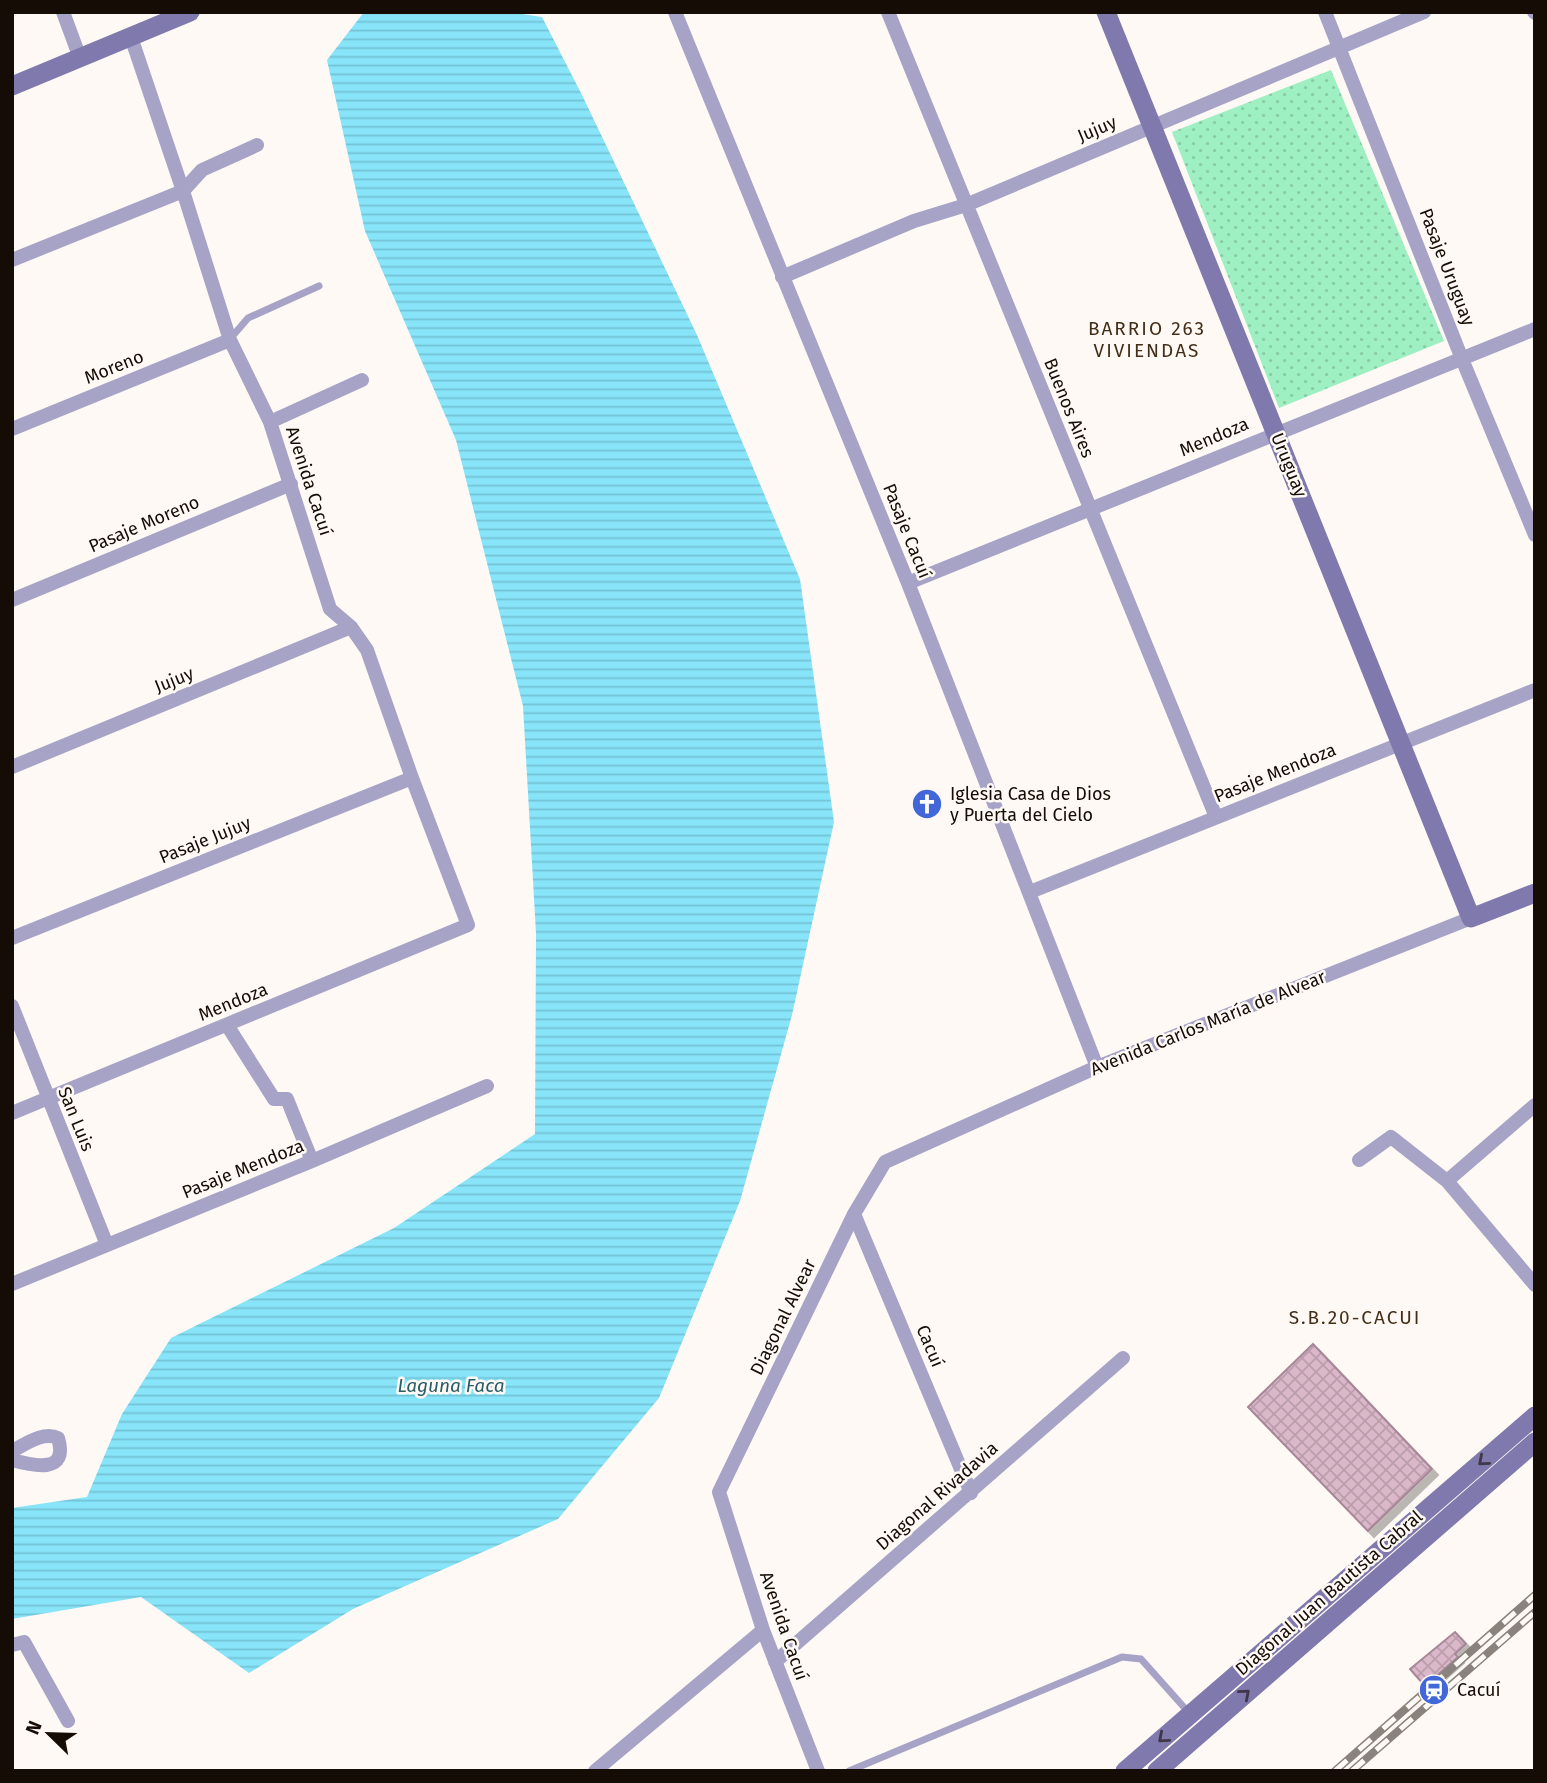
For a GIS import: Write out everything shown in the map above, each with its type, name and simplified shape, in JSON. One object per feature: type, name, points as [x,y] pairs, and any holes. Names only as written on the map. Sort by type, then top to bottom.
[{"type":"street","points":[[63,12],[80,58]]},
{"type":"street","points":[[12,86],[190,12]]},
{"type":"street","name":"Pasaje Cacuí","points":[[675,12],[908,583],[1097,1067]]},
{"type":"street","name":"Buenos Aires","points":[[888,12],[1216,817]]},
{"type":"street","name":"Uruguay","points":[[1106,12],[1471,918]]},
{"type":"street","name":"Pasaje Uruguay","points":[[1325,12],[1462,359],[1535,535]]},
{"type":"street","name":"Jujuy","points":[[782,277],[914,221],[966,205],[1424,12]]},
{"type":"street","name":"Avenida Cacuí","points":[[131,37],[230,340],[270,422],[330,609],[351,627],[367,650],[468,926]]},
{"type":"street","points":[[12,260],[183,191],[202,170],[257,145]]},
{"type":"street","name":"Mendoza","points":[[908,583],[1535,329]]},
{"type":"street","name":"Moreno","points":[[12,429],[230,340]]},
{"type":"street","points":[[270,422],[362,380]]},
{"type":"street","name":"Pasaje Moreno","points":[[12,600],[291,484]]},
{"type":"street","name":"Jujuy","points":[[12,768],[351,627]]},
{"type":"street","name":"Pasaje Mendoza","points":[[1030,892],[1535,690]]},
{"type":"street","name":"Pasaje Jujuy","points":[[12,938],[412,778]]},
{"type":"street","name":"Avenida Carlos María de Alvear","points":[[885,1162],[1097,1067],[1535,893]]},
{"type":"street","name":"Mendoza","points":[[12,1113],[468,926]]},
{"type":"street","name":"San Luis","points":[[12,1006],[107,1245]]},
{"type":"street","points":[[227,1025],[274,1100],[287,1099],[312,1161]]},
{"type":"street","name":"Pasaje Mendoza","points":[[12,1284],[487,1086]]},
{"type":"street","points":[[1447,1181],[1535,1105]]},
{"type":"street","points":[[1359,1160],[1391,1137],[1447,1181],[1535,1285]]},
{"type":"street","name":"Diagonal Alvear","points":[[719,1492],[855,1214],[885,1162]]},
{"type":"street","name":"Cacuí","points":[[855,1214],[971,1493]]},
{"type":"street","name":"Diagonal Rivadavia","points":[[775,1662],[1123,1358]]},
{"type":"street","name":"Diagonal Juan Bautista Cabral","points":[[1125,1771],[1535,1416]]},
{"type":"street","points":[[12,1451],[52,1435],[58,1438],[62,1449],[57,1459],[46,1465],[35,1466],[12,1460]]},
{"type":"street","name":"Diagonal Juan Bautista Cabral","points":[[1157,1771],[1535,1441]]},
{"type":"street","name":"Avenida Cacuí","points":[[719,1492],[763,1630],[818,1771]]},
{"type":"street","points":[[1405,1527],[1420,1542]]},
{"type":"street","points":[[594,1771],[763,1630]]},
{"type":"street","points":[[12,1645],[24,1642],[68,1721]]},
{"type":"street","points":[[1209,1696],[1223,1713]]},
{"type":"lane","points":[[230,340],[248,318],[319,286]]},
{"type":"lane","points":[[849,1771],[1122,1657],[1141,1659],[1190,1714]]},
{"type":"green space","points":[[1331,70],[1444,341],[1279,408],[1172,132]]},
{"type":"water","name":"Laguna Faca","points":[[364,12],[509,12],[542,17],[697,335],[800,579],[834,822],[792,1015],[740,1201],[659,1398],[558,1519],[353,1609],[249,1673],[141,1597],[12,1619],[12,1508],[87,1497],[122,1414],[171,1338],[394,1228],[535,1134],[536,933],[523,706],[456,440],[365,231],[327,60]]},
{"type":"building","points":[[1313,1344],[1432,1469],[1368,1531],[1248,1407]]},
{"type":"building","points":[[1455,1632],[1466,1644],[1455,1654],[1458,1657],[1425,1686],[1410,1669]]},
{"type":"railway","points":[[1335,1771],[1535,1595]]},
{"type":"railway","points":[[1352,1771],[1535,1612]]},
{"type":"place","name":"Iglesia Casa de Dios y Puerta del Cielo","points":[[927,804]]},
{"type":"place","name":"Cacuí","points":[[1434,1690]]},
{"type":"district","name":"BARRIO 263 VIVIENDAS","points":[[1147,339]]},
{"type":"district","name":"S.B.20-CACUI","points":[[1355,1317]]}]
